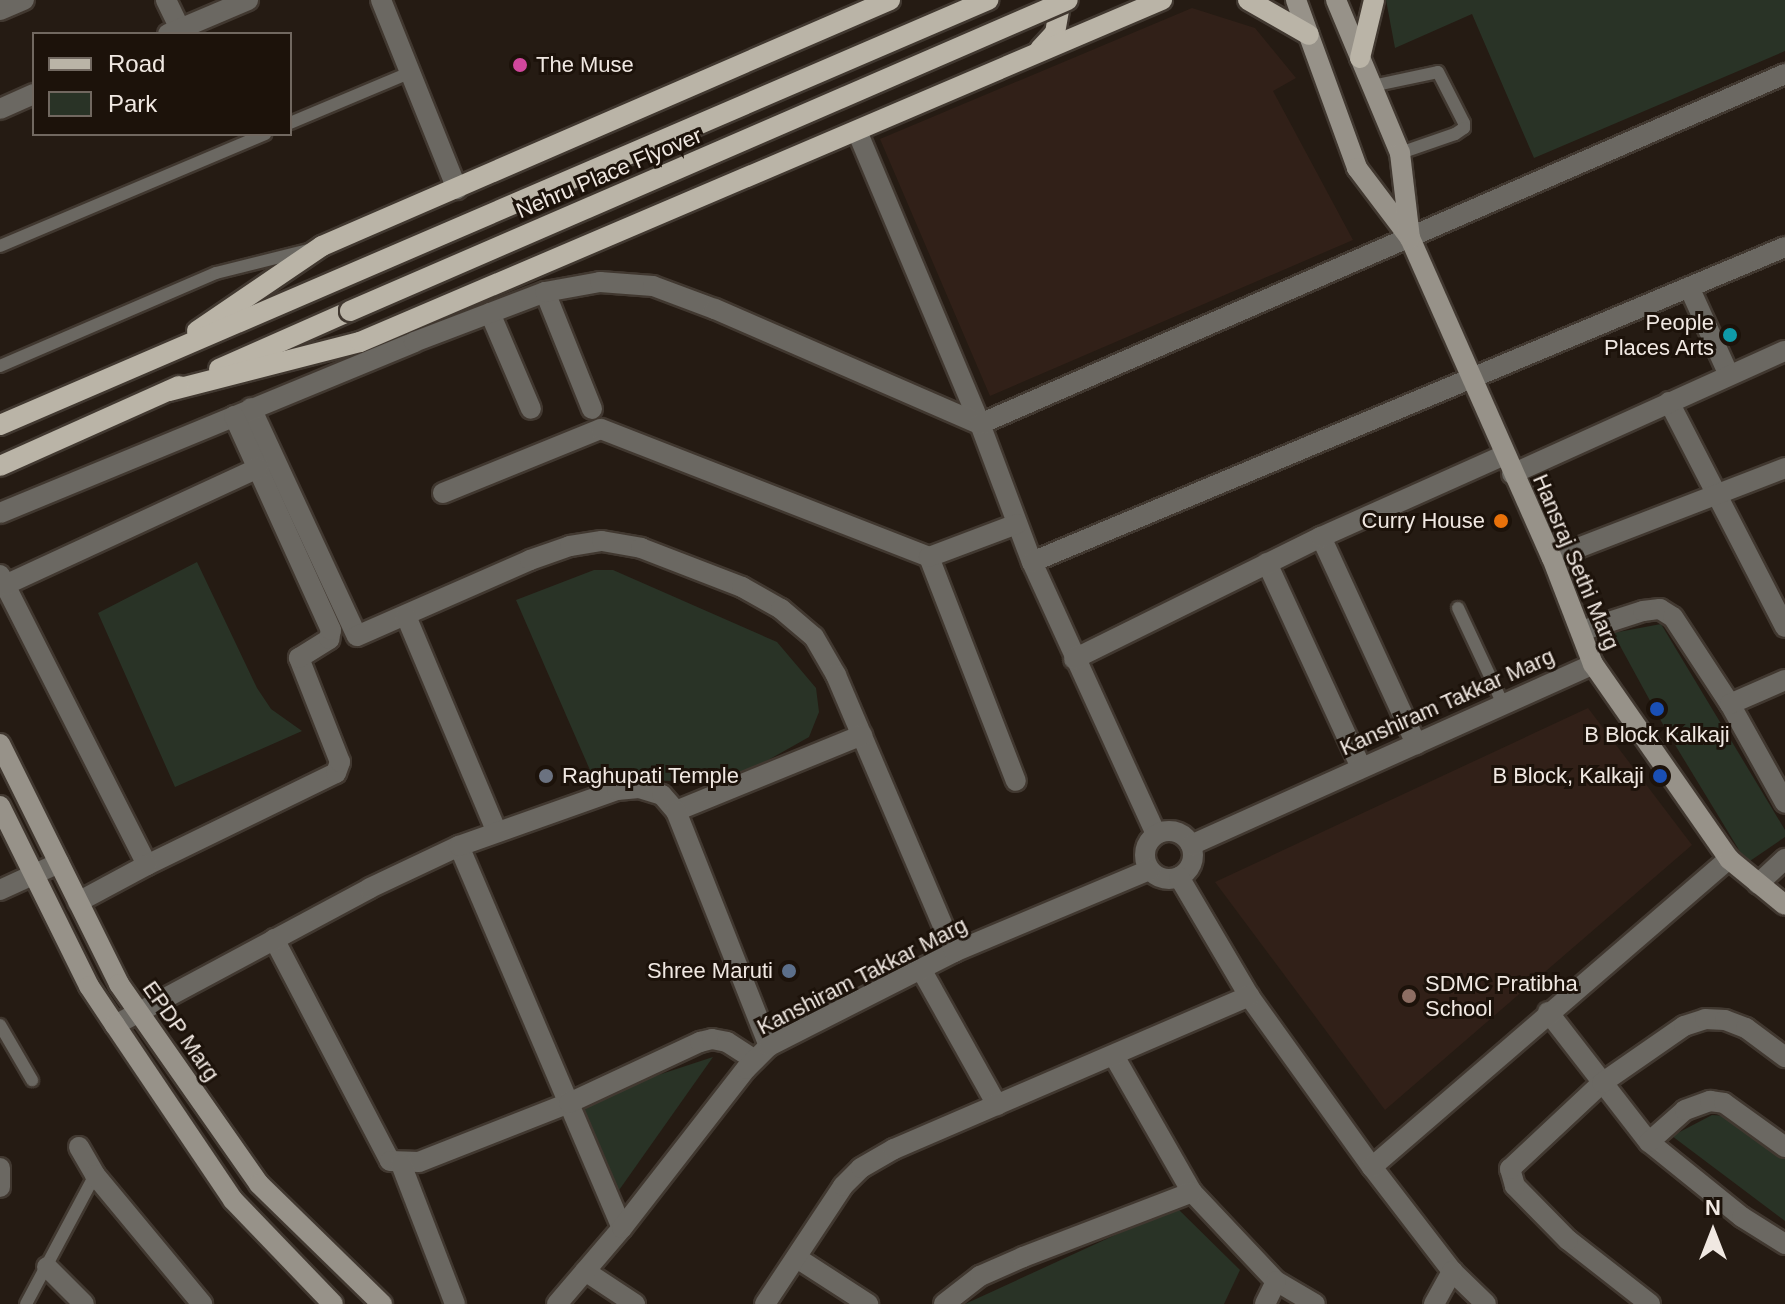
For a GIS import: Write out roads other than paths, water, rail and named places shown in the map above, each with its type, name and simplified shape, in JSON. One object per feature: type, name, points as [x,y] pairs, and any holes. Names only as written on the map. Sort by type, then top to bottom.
[{"type":"main road","points":[[0,425],[154,361],[322,246],[890,0]]},
{"type":"main road","name":"Nehru Place Flyover","points":[[154,361],[988,0]]},
{"type":"main road","points":[[2,466],[169,391],[360,342],[857,131],[1037,51],[1055,33],[1061,0]]},
{"type":"main road","name":"Nehru Place Flyover","points":[[169,391],[1068,0]]},
{"type":"main road","points":[[1026,56],[1162,0]]},
{"type":"main road","points":[[1248,0],[1309,35]]},
{"type":"main road","points":[[1360,58],[1374,0]]},
{"type":"street","points":[[0,10],[24,0]]},
{"type":"street","points":[[166,0],[174,31],[248,0]]},
{"type":"street","points":[[381,0],[457,189]]},
{"type":"street","name":"Hansraj Sethi Marg","points":[[1296,0],[1357,168],[1410,238],[1512,474],[1552,558],[1593,664],[1729,859],[1785,905]]},
{"type":"street","name":"Hansraj Sethi Marg","points":[[1336,0],[1400,153],[1410,238]]},
{"type":"street","points":[[0,513],[490,313],[545,292],[600,282],[653,286],[715,309],[980,424],[1785,74]]},
{"type":"street","points":[[0,109],[32,95]]},
{"type":"street","points":[[857,131],[980,424],[1032,562],[1156,834]]},
{"type":"street","points":[[1032,562],[1785,247]]},
{"type":"street","points":[[1689,287],[1729,375]]},
{"type":"street","points":[[545,292],[592,409]]},
{"type":"street","points":[[490,313],[531,409]]},
{"type":"street","points":[[1512,474],[1785,351]]},
{"type":"street","points":[[1669,402],[1785,627]]},
{"type":"street","points":[[78,902],[340,768],[299,663],[302,653],[329,639],[331,630],[258,468],[242,412]]},
{"type":"street","points":[[242,412],[357,636],[570,546],[602,541],[641,548],[742,587],[781,609],[814,637],[836,675],[954,952]]},
{"type":"street","points":[[443,493],[601,429],[929,557],[1017,524]]},
{"type":"street","points":[[1074,659],[1321,537],[1504,455]]},
{"type":"street","points":[[147,865],[4,589],[258,468]]},
{"type":"street","points":[[1552,558],[1785,468]]},
{"type":"street","points":[[1321,537],[1416,744]]},
{"type":"street","points":[[929,557],[1016,781]]},
{"type":"street","points":[[1267,563],[1361,767]]},
{"type":"street","points":[[1581,631],[1643,611],[1660,609],[1673,617],[1730,704],[1785,803]]},
{"type":"street","points":[[406,616],[497,832]]},
{"type":"street","name":"Kanshiram Takkar Marg","points":[[1191,845],[1593,664]]},
{"type":"street","points":[[1730,704],[1785,680]]},
{"type":"street","points":[[676,811],[862,735]]},
{"type":"street","name":"EPDP Marg","points":[[0,744],[119,984],[259,1184],[382,1304]]},
{"type":"street","points":[[115,1025],[274,939],[459,846],[617,790],[639,788],[662,795],[676,811],[762,1053]]},
{"type":"street","points":[[0,806],[89,986],[115,1025],[233,1200],[333,1304]]},
{"type":"street","points":[[1174,832],[1191,845],[1192,863],[1179,877],[1161,878],[1149,870],[1144,853],[1156,834],[1174,832]]},
{"type":"street","points":[[459,846],[622,1228]]},
{"type":"street","points":[[1372,1167],[1729,859]]},
{"type":"street","points":[[1758,884],[1785,859]]},
{"type":"street","points":[[0,890],[59,863]]},
{"type":"street","name":"Kanshiram Takkar Marg","points":[[557,1304],[762,1053],[954,952],[1149,870]]},
{"type":"street","points":[[1179,877],[1249,996],[1372,1167],[1452,1271],[1486,1304]]},
{"type":"street","points":[[274,939],[381,1150],[390,1161],[401,1164],[419,1162],[569,1103],[712,1039],[762,1053]]},
{"type":"street","points":[[921,969],[997,1105]]},
{"type":"street","points":[[765,1304],[843,1186],[861,1168],[894,1149],[1249,996]]},
{"type":"street","points":[[1548,1012],[1649,1142],[1742,1217],[1785,1244]]},
{"type":"street","points":[[1650,1304],[1568,1240],[1515,1186],[1511,1177],[1515,1161],[1602,1083],[1684,1026],[1705,1019],[1725,1020],[1746,1028],[1785,1057]]},
{"type":"street","points":[[1114,1056],[1192,1192],[1276,1281],[1315,1304]]},
{"type":"street","points":[[1649,1142],[1685,1110],[1710,1101],[1724,1103],[1785,1147]]},
{"type":"street","points":[[79,1147],[95,1175],[202,1304]]},
{"type":"street","points":[[401,1164],[455,1304]]},
{"type":"street","points":[[0,1168],[0,1187]]},
{"type":"street","points":[[944,1304],[980,1276],[1192,1192]]},
{"type":"street","points":[[797,1258],[868,1304]]},
{"type":"street","points":[[47,1267],[84,1304]]},
{"type":"street","points":[[585,1271],[635,1304]]},
{"type":"street","points":[[1434,1304],[1452,1271]]},
{"type":"street","points":[[1265,1304],[1276,1281]]},
{"type":"lane","points":[[1372,86],[1438,72],[1464,123],[1464,128],[1455,134],[1400,153]]},
{"type":"lane","points":[[292,122],[409,73]]},
{"type":"lane","points":[[0,246],[260,136]]},
{"type":"lane","points":[[0,366],[216,273],[322,246]]},
{"type":"lane","points":[[1458,608],[1503,704]]},
{"type":"lane","points":[[0,1025],[32,1080]]},
{"type":"lane","points":[[26,1304],[95,1175]]},
{"type":"place","name":"The Muse","points":[[520,65]]},
{"type":"place","name":"People Places Arts","points":[[1730,335]]},
{"type":"place","name":"Curry House","points":[[1501,521]]},
{"type":"place","name":"B Block Kalkaji","points":[[1657,709]]},
{"type":"place","name":"Raghupati Temple","points":[[546,776]]},
{"type":"place","name":"B Block, Kalkaji","points":[[1660,776]]},
{"type":"place","name":"Shree Maruti","points":[[789,971]]},
{"type":"place","name":"SDMC Pratibha School","points":[[1409,996]]}]
